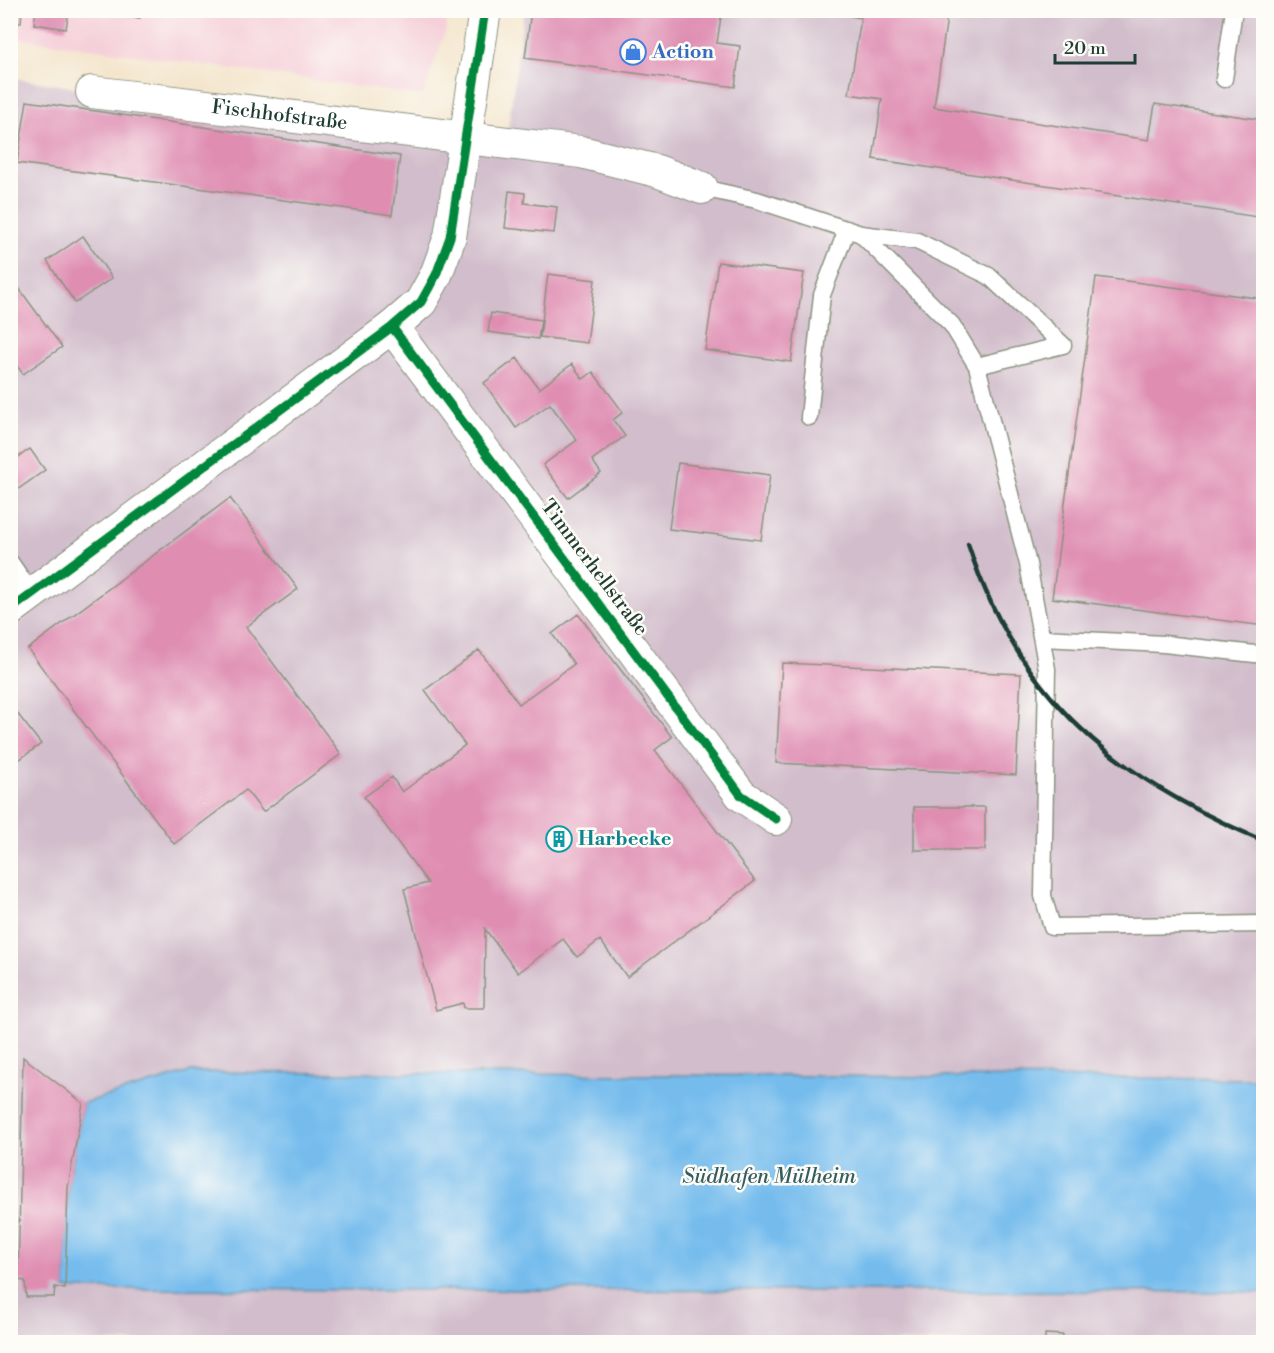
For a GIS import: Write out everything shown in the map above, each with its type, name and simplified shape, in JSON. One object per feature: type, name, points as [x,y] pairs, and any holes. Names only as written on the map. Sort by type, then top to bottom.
[{"type":"street","points":[[21,602],[392,327],[420,302],[436,275],[450,237],[485,10]]},
{"type":"street","name":"Fischhofstraße","points":[[92,92],[465,140]]},
{"type":"street","points":[[465,140],[581,152],[657,171],[702,188]]},
{"type":"street","name":"Timmerhellstraße","points":[[392,327],[741,795],[776,819]]},
{"type":"lane","points":[[1224,79],[1234,10]]},
{"type":"lane","points":[[702,188],[757,200],[854,231],[916,241],[989,276],[1063,345],[977,366]]},
{"type":"lane","points":[[854,231],[952,325],[977,366],[1028,564],[1042,638],[1049,696],[1044,896],[1052,927],[1263,924]]},
{"type":"lane","points":[[809,417],[822,295],[854,231]]},
{"type":"lane","points":[[10,562],[21,602]]},
{"type":"lane","points":[[1042,638],[1164,644],[1263,655]]},
{"type":"shaded area","points":[[11,11],[448,11],[446,29],[423,96],[11,37]]},
{"type":"shaded area","points":[[524,11],[1263,11],[1263,1079],[190,1072],[83,1103],[68,1187],[65,1288],[1263,1292],[1263,1342],[11,1342],[11,78],[505,151]]},
{"type":"water","name":"Südhafen Mülheim","points":[[190,1072],[1263,1079],[1263,1292],[65,1289],[68,1187],[83,1103]]},
{"type":"building","points":[[10,10],[22,10],[21,23],[10,23]]},
{"type":"building","points":[[36,10],[69,10],[66,29],[34,24]]},
{"type":"building","points":[[95,10],[141,10],[140,18]]},
{"type":"building","name":"Action","points":[[531,10],[722,10],[717,43],[740,46],[735,87],[525,58]]},
{"type":"building","points":[[821,10],[948,10],[934,107],[1149,140],[1155,104],[1264,120],[1264,218],[873,159],[882,99],[849,94],[861,18]]},
{"type":"building","points":[[27,101],[400,156],[392,215],[17,163]]},
{"type":"building","points":[[509,191],[525,193],[524,203],[557,207],[554,233],[505,228]]},
{"type":"building","points":[[83,236],[112,278],[75,303],[47,261]]},
{"type":"building","points":[[718,262],[804,273],[791,362],[705,350]]},
{"type":"building","points":[[548,274],[595,280],[587,343],[540,337]]},
{"type":"building","points":[[10,276],[62,347],[23,374],[10,357]]},
{"type":"building","points":[[1096,277],[1264,299],[1264,626],[1052,598]]},
{"type":"building","points":[[491,313],[541,320],[538,339],[488,332]]},
{"type":"building","points":[[517,358],[539,389],[572,364],[583,379],[593,372],[623,412],[613,420],[625,436],[592,460],[601,473],[568,498],[543,465],[577,440],[550,404],[516,428],[484,383]]},
{"type":"building","points":[[30,449],[45,470],[10,495],[10,463]]},
{"type":"building","points":[[678,463],[770,475],[761,540],[669,529]]},
{"type":"building","points":[[230,498],[298,589],[246,627],[341,754],[263,812],[246,790],[174,844],[28,649]]},
{"type":"building","name":"Harbecke","points":[[578,614],[672,737],[655,750],[755,881],[627,977],[600,940],[577,957],[563,939],[518,973],[485,929],[484,1008],[464,1008],[463,1003],[436,1010],[404,889],[428,883],[364,797],[392,777],[402,792],[465,745],[425,690],[479,650],[519,704],[574,664],[552,634]]},
{"type":"building","points":[[782,663],[1021,674],[1016,775],[776,763]]},
{"type":"building","points":[[10,704],[41,744],[10,766]]},
{"type":"building","points":[[914,807],[985,807],[985,850],[914,850]]},
{"type":"building","points":[[23,1057],[83,1103],[68,1187],[65,1289],[55,1287],[54,1297],[26,1297],[25,1281],[18,1280]]},
{"type":"building","points":[[1045,1334],[1063,1335],[1063,1342],[1045,1342]]},
{"type":"railway","points":[[968,544],[989,599],[1015,647],[1045,690],[1080,728],[1119,761],[1163,791],[1211,817],[1264,841]]},
{"type":"cycle path","points":[[10,610],[392,327],[421,302],[436,275],[450,237],[485,10]]},
{"type":"cycle path","points":[[392,327],[741,795],[776,819]]},
{"type":"place","name":"Action","points":[[633,52]]},
{"type":"place","name":"Harbecke","points":[[559,839]]}]
